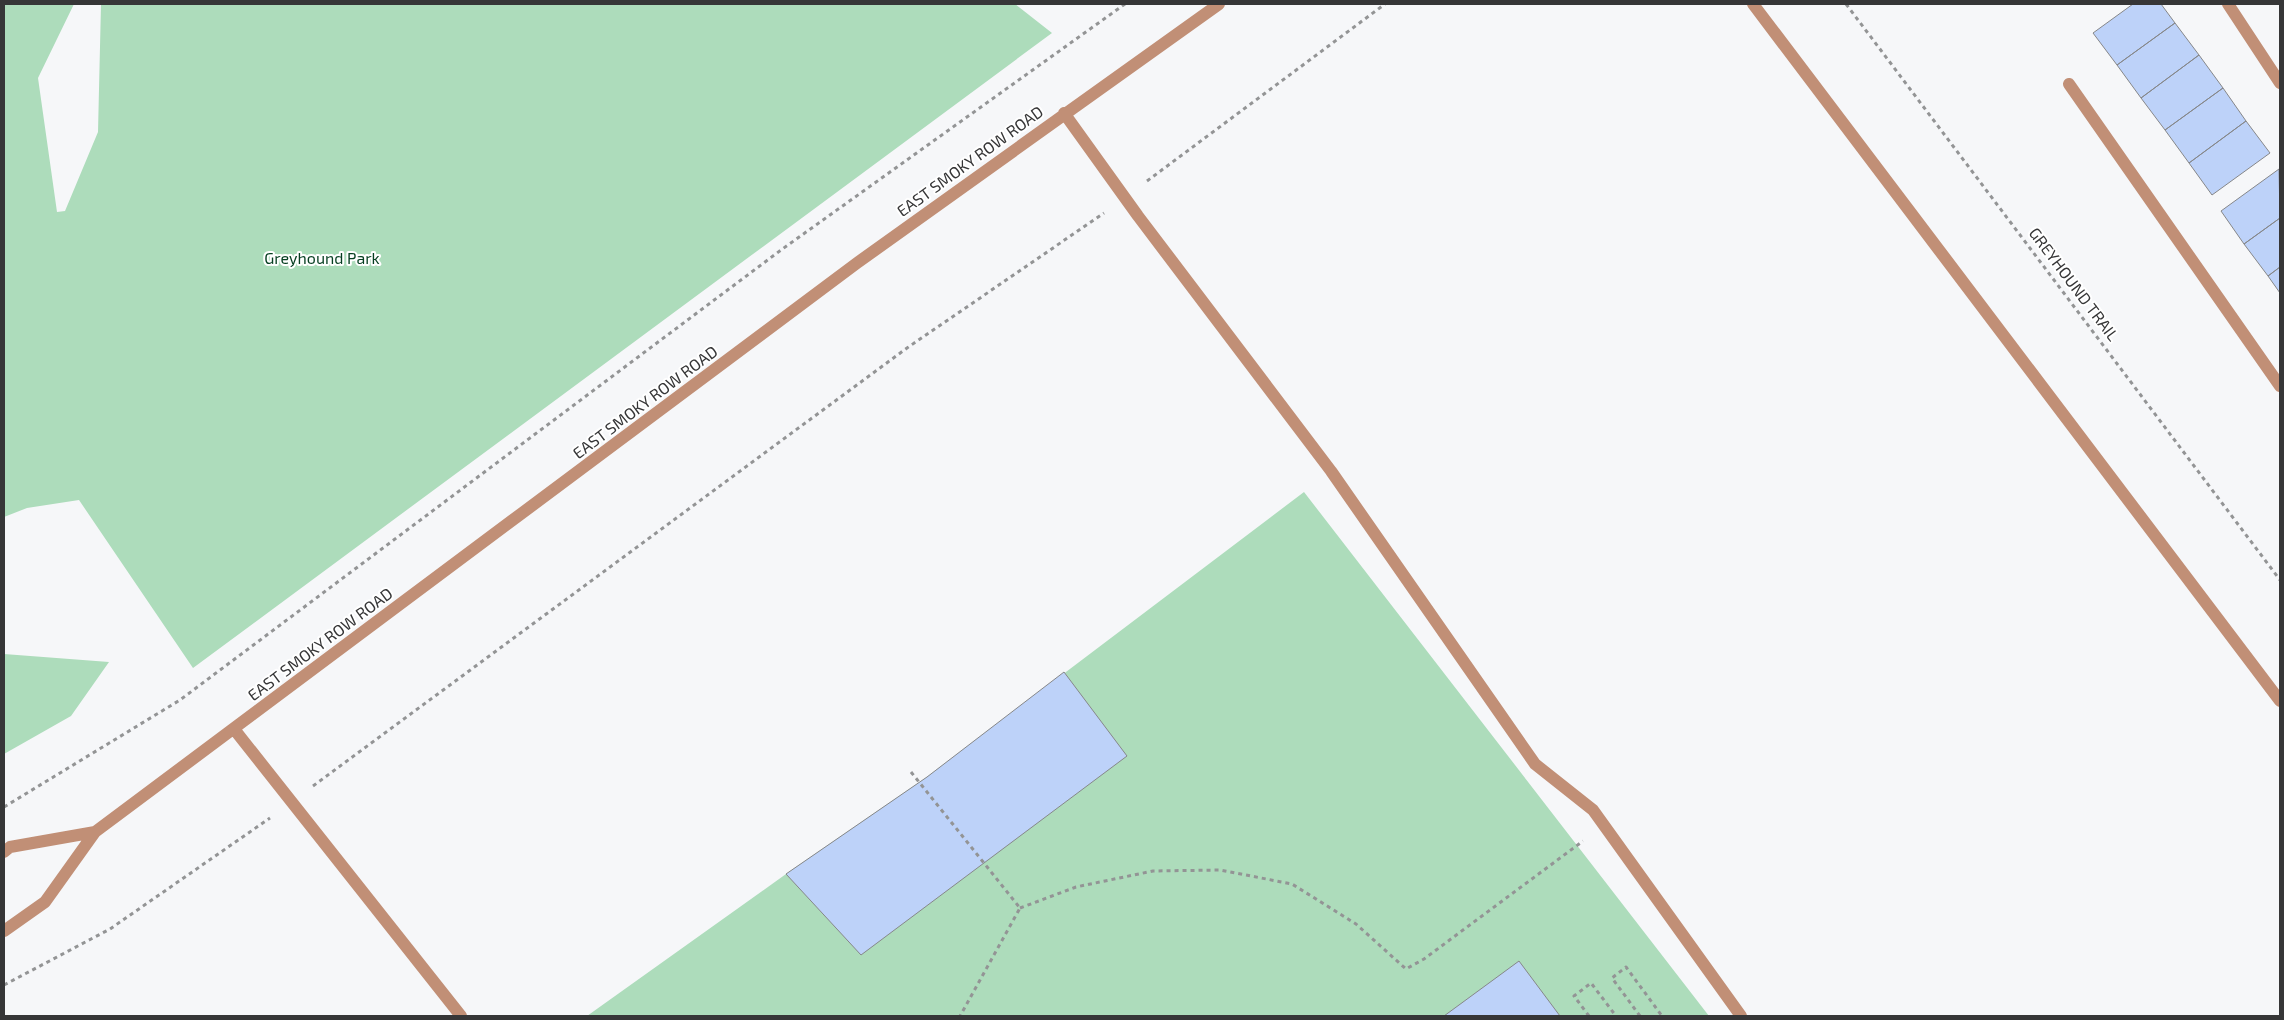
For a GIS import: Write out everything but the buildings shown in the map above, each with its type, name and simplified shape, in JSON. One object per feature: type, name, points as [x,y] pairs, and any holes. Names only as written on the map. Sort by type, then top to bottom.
[{"type":"street","name":"EAST SMOKY ROW ROAD","points":[[4,931],[45,902],[95,832],[857,263],[1219,4]]},
{"type":"street","points":[[1753,4],[2280,701]]},
{"type":"street","points":[[2228,4],[2280,83]]},
{"type":"street","points":[[2068,84],[2280,386]]},
{"type":"street","points":[[1064,114],[1138,216],[1331,472],[1535,764],[1593,810],[1741,1016]]},
{"type":"street","points":[[234,729],[461,1016]]},
{"type":"street","name":"EAST SMOKY ROW ROAD","points":[[4,852],[10,847],[95,832]]},
{"type":"path","points":[[4,807],[180,700],[782,250],[1125,4]]},
{"type":"path","points":[[1167,166],[1385,4]]},
{"type":"path","name":"GREYHOUND TRAIL","points":[[1846,4],[2280,580]]},
{"type":"path","points":[[328,776],[907,348],[1102,215]]},
{"type":"path","points":[[912,772],[1020,908]]},
{"type":"path","points":[[4,985],[110,929],[255,828]]},
{"type":"path","points":[[960,1016],[1020,908],[1076,887],[1153,871],[1220,870],[1292,884],[1356,924],[1406,969],[1424,959],[1585,840]]},
{"type":"path","points":[[1640,1016],[1612,978],[1626,968],[1662,1016]]},
{"type":"path","points":[[1589,1016],[1574,996],[1591,983],[1616,1016]]},
{"type":"green space","name":"Greyhound Park","points":[[4,4],[74,4],[38,78],[57,212],[65,211],[98,132],[101,4],[1015,4],[1052,33],[193,668],[79,500],[27,508],[4,517]]},
{"type":"green space","points":[[1304,492],[1709,1016],[587,1016],[786,874],[927,777]]},
{"type":"green space","points":[[4,654],[109,662],[71,716],[4,754]]}]
